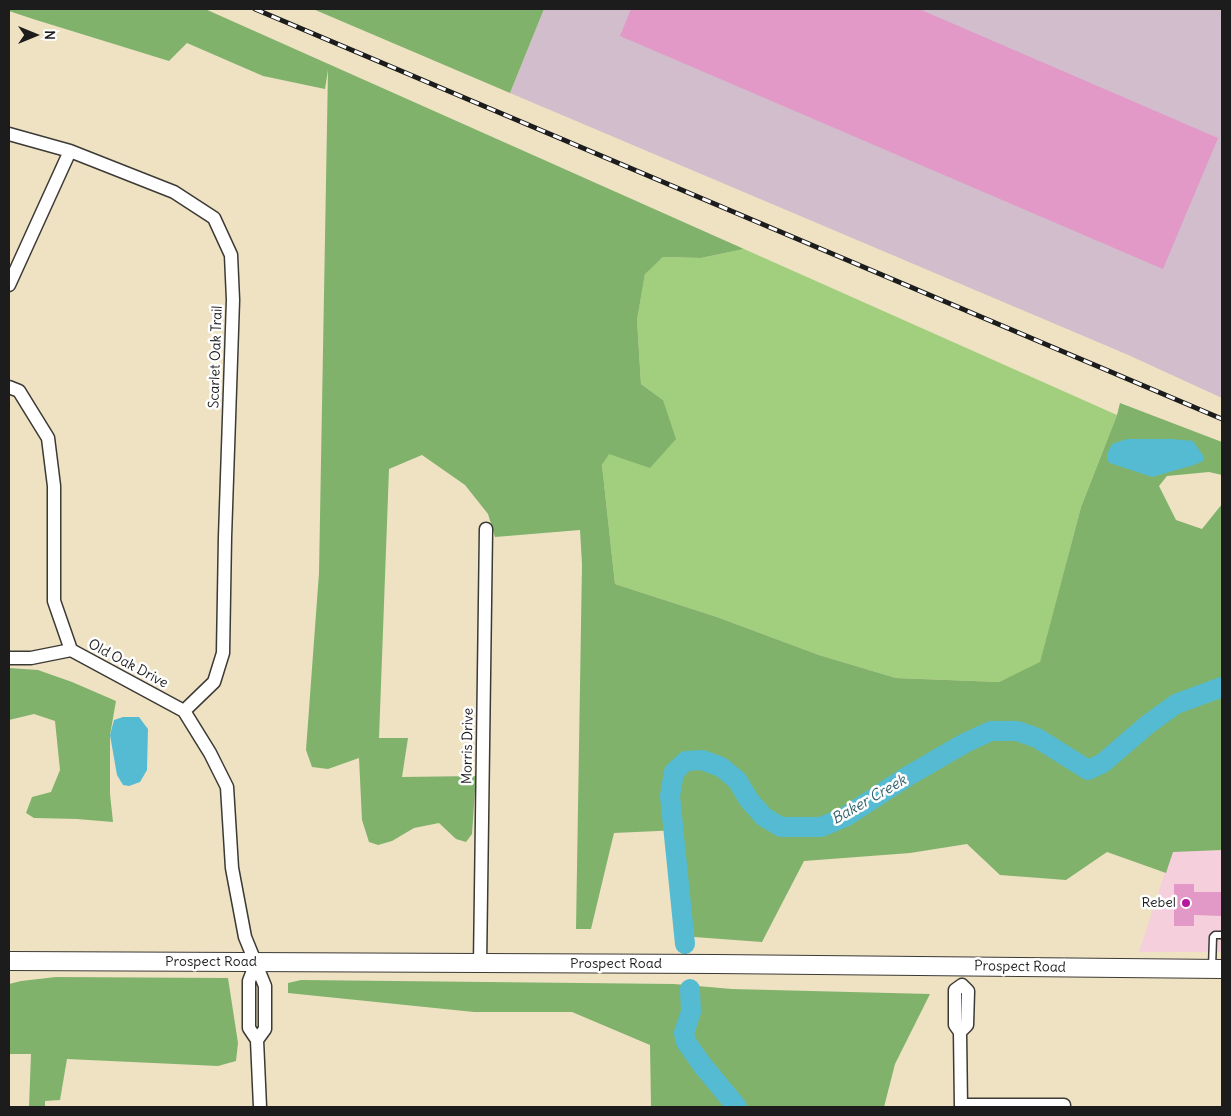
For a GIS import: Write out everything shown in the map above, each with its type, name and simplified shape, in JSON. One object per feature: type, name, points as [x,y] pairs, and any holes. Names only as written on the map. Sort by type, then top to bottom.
[{"type":"street","name":"Scarlet Oak Trail","points":[[9,134],[70,151],[174,192],[214,218],[231,255],[233,300],[225,527],[223,653],[214,682],[184,711]]},
{"type":"street","points":[[9,285],[70,151]]},
{"type":"street","name":"Old Oak Drive","points":[[9,387],[19,391],[48,438],[54,486],[54,601],[71,650],[184,711],[210,752],[227,787],[232,868],[245,937],[256,962]]},
{"type":"street","name":"Morris Drive","points":[[480,964],[486,529]]},
{"type":"street","points":[[9,658],[31,658],[71,650]]},
{"type":"street","name":"Prospect Road","points":[[9,961],[1217,969]]},
{"type":"street","points":[[256,962],[249,981],[249,1028],[257,1040],[260,1107]]},
{"type":"street","points":[[962,967],[962,985],[968,991],[967,1025],[960,1032],[961,1106],[1064,1105]]},
{"type":"lane","points":[[1217,969],[1212,937],[1222,935]]},
{"type":"shaded area","points":[[544,9],[1222,9],[1222,398],[1126,354],[510,93]]},
{"type":"shaded area","points":[[1222,850],[1222,952],[1139,952],[1172,851]]},
{"type":"green space","points":[[9,9],[205,9],[744,249],[701,258],[663,257],[645,274],[637,320],[641,384],[663,400],[676,439],[650,468],[609,454],[602,465],[615,584],[717,617],[819,655],[896,678],[999,682],[1040,662],[1081,507],[1120,403],[1222,442],[1222,475],[1209,472],[1167,476],[1159,486],[1176,520],[1202,529],[1222,504],[1222,850],[1173,852],[1166,873],[1107,852],[1066,880],[1000,875],[967,844],[910,853],[804,861],[762,942],[694,937],[680,830],[614,833],[591,929],[576,929],[582,564],[580,530],[495,537],[488,514],[465,485],[422,455],[389,469],[379,738],[408,738],[402,777],[476,776],[472,834],[466,842],[456,839],[439,823],[414,828],[392,841],[378,845],[369,842],[362,820],[359,758],[328,769],[312,767],[306,750],[319,573],[328,70],[325,89],[263,76],[187,43],[169,61],[33,19],[9,11]]},
{"type":"green space","points":[[313,9],[544,9],[510,93]]},
{"type":"green space","points":[[744,249],[1117,415],[1081,507],[1040,663],[999,682],[896,678],[819,655],[717,617],[615,584],[602,465],[608,454],[663,400],[641,384],[637,320],[645,273],[663,257],[701,258]]},
{"type":"green space","points":[[9,668],[38,670],[116,701],[110,735],[110,794],[113,822],[34,818],[26,813],[32,797],[51,792],[60,770],[55,721],[34,714],[9,720]]},
{"type":"green space","points":[[56,977],[228,978],[238,1043],[236,1061],[218,1066],[67,1059],[60,1100],[45,1101],[45,1107],[29,1107],[31,1054],[9,1054],[9,984]]},
{"type":"green space","points":[[301,980],[674,984],[732,989],[930,994],[895,1064],[884,1107],[651,1107],[650,1045],[572,1012],[474,1012],[288,993],[288,983]]},
{"type":"water","points":[[1127,439],[1193,441],[1204,457],[1203,461],[1152,477],[1110,463],[1107,460],[1107,454],[1112,444]]},
{"type":"water","points":[[123,717],[139,717],[148,729],[147,770],[140,782],[129,786],[123,785],[117,775],[110,735],[114,720]]},
{"type":"building","points":[[631,9],[919,9],[1218,138],[1163,269],[620,36]]},
{"type":"building","points":[[1174,884],[1194,884],[1194,892],[1222,892],[1222,916],[1194,915],[1194,926],[1174,926]]},
{"type":"waterway","name":"Baker Creek","points":[[685,944],[670,796],[674,772],[686,761],[702,760],[721,767],[737,780],[749,800],[764,817],[781,827],[821,827],[845,817],[908,776],[965,743],[991,731],[1017,731],[1037,738],[1088,770],[1103,763],[1147,725],[1176,704],[1222,687]]},
{"type":"waterway","name":"Baker Creek","points":[[690,989],[691,1012],[684,1033],[686,1042],[737,1107]]},
{"type":"railway","points":[[255,9],[1222,419]]},
{"type":"place","name":"Rebel","points":[[1186,903]]}]
